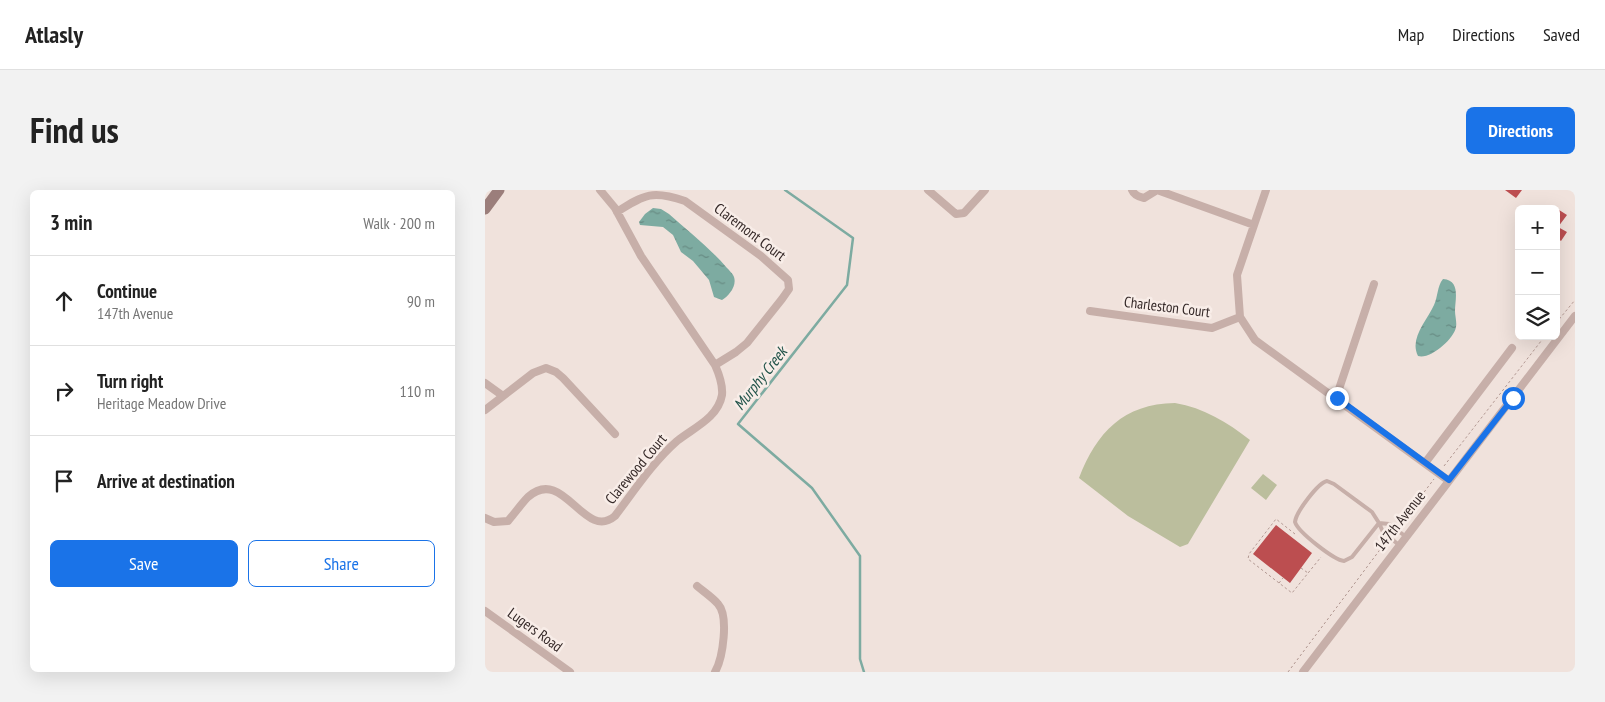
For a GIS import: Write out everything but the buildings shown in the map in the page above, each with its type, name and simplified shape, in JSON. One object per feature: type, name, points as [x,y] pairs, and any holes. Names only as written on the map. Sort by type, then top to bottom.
[{"type":"street","points":[[485,209],[499,190]]},
{"type":"street","name":"Clarewood Court","points":[[485,518],[494,522],[508,521],[529,497],[538,491],[553,489],[561,493],[591,518],[601,523],[607,522],[615,516],[666,452],[678,440],[698,428],[717,407],[722,395],[721,382],[715,364],[641,256],[617,212],[599,190]]},
{"type":"street","points":[[927,190],[956,214],[964,213],[985,190]]},
{"type":"street","points":[[1132,190],[1139,197],[1145,198],[1157,190],[1254,225]]},
{"type":"street","points":[[1266,190],[1237,275],[1240,317],[1255,340],[1449,480]]},
{"type":"street","name":"Claremont Court","points":[[617,212],[652,192],[671,194],[685,201],[761,256],[788,280],[789,289],[752,337],[736,352],[715,364]]},
{"type":"street","points":[[1337,398],[1374,284]]},
{"type":"street","name":"Charleston Court","points":[[1090,311],[1212,328],[1240,317]]},
{"type":"street","name":"147th Avenue","points":[[1303,672],[1405,536],[1575,316]]},
{"type":"street","points":[[1425,463],[1512,348]]},
{"type":"street","points":[[485,410],[533,373],[546,368],[563,378],[615,434]]},
{"type":"street","points":[[485,383],[503,396]]},
{"type":"street","points":[[697,586],[719,605],[724,617],[722,649],[719,666],[715,672]]},
{"type":"street","name":"Lugers Road","points":[[485,610],[570,672]]},
{"type":"lane","points":[[1379,522],[1348,560],[1340,560],[1325,550],[1300,530],[1295,522],[1298,512],[1323,482],[1331,482],[1372,512],[1379,522],[1383,532],[1399,545]]},
{"type":"lane","points":[[1379,522],[1389,524],[1405,536]]},
{"type":"path","points":[[1560,318],[1575,300]]},
{"type":"path","points":[[1396,529],[1542,340]]},
{"type":"path","points":[[1296,535],[1276,519],[1248,556],[1249,561],[1292,593],[1325,550]]},
{"type":"path","points":[[1288,672],[1389,537]]},
{"type":"path","points":[[1301,568],[1308,573]]},
{"type":"path","points":[[1279,584],[1283,578]]},
{"type":"green space","points":[[1175,403],[1205,412],[1233,427],[1250,440],[1188,544],[1180,547],[1128,516],[1079,478],[1094,447],[1114,424],[1127,415],[1141,409]]},
{"type":"green space","points":[[1263,474],[1277,485],[1266,500],[1251,488]]},
{"type":"water","points":[[653,208],[661,209],[669,214],[732,273],[735,280],[734,284],[732,290],[725,298],[722,300],[714,297],[709,280],[693,261],[681,252],[673,235],[663,227],[640,225],[639,222],[645,214]]},
{"type":"water","points":[[1443,279],[1449,280],[1455,287],[1456,327],[1451,337],[1441,348],[1429,355],[1418,356],[1416,349],[1417,336],[1434,305]]},
{"type":"waterway","name":"Murphy Creek","points":[[785,190],[853,238],[847,285],[738,424],[812,488],[860,556],[860,659],[864,672]]},
{"type":"route","points":[[1337,398],[1449,480],[1513,398]]}]
